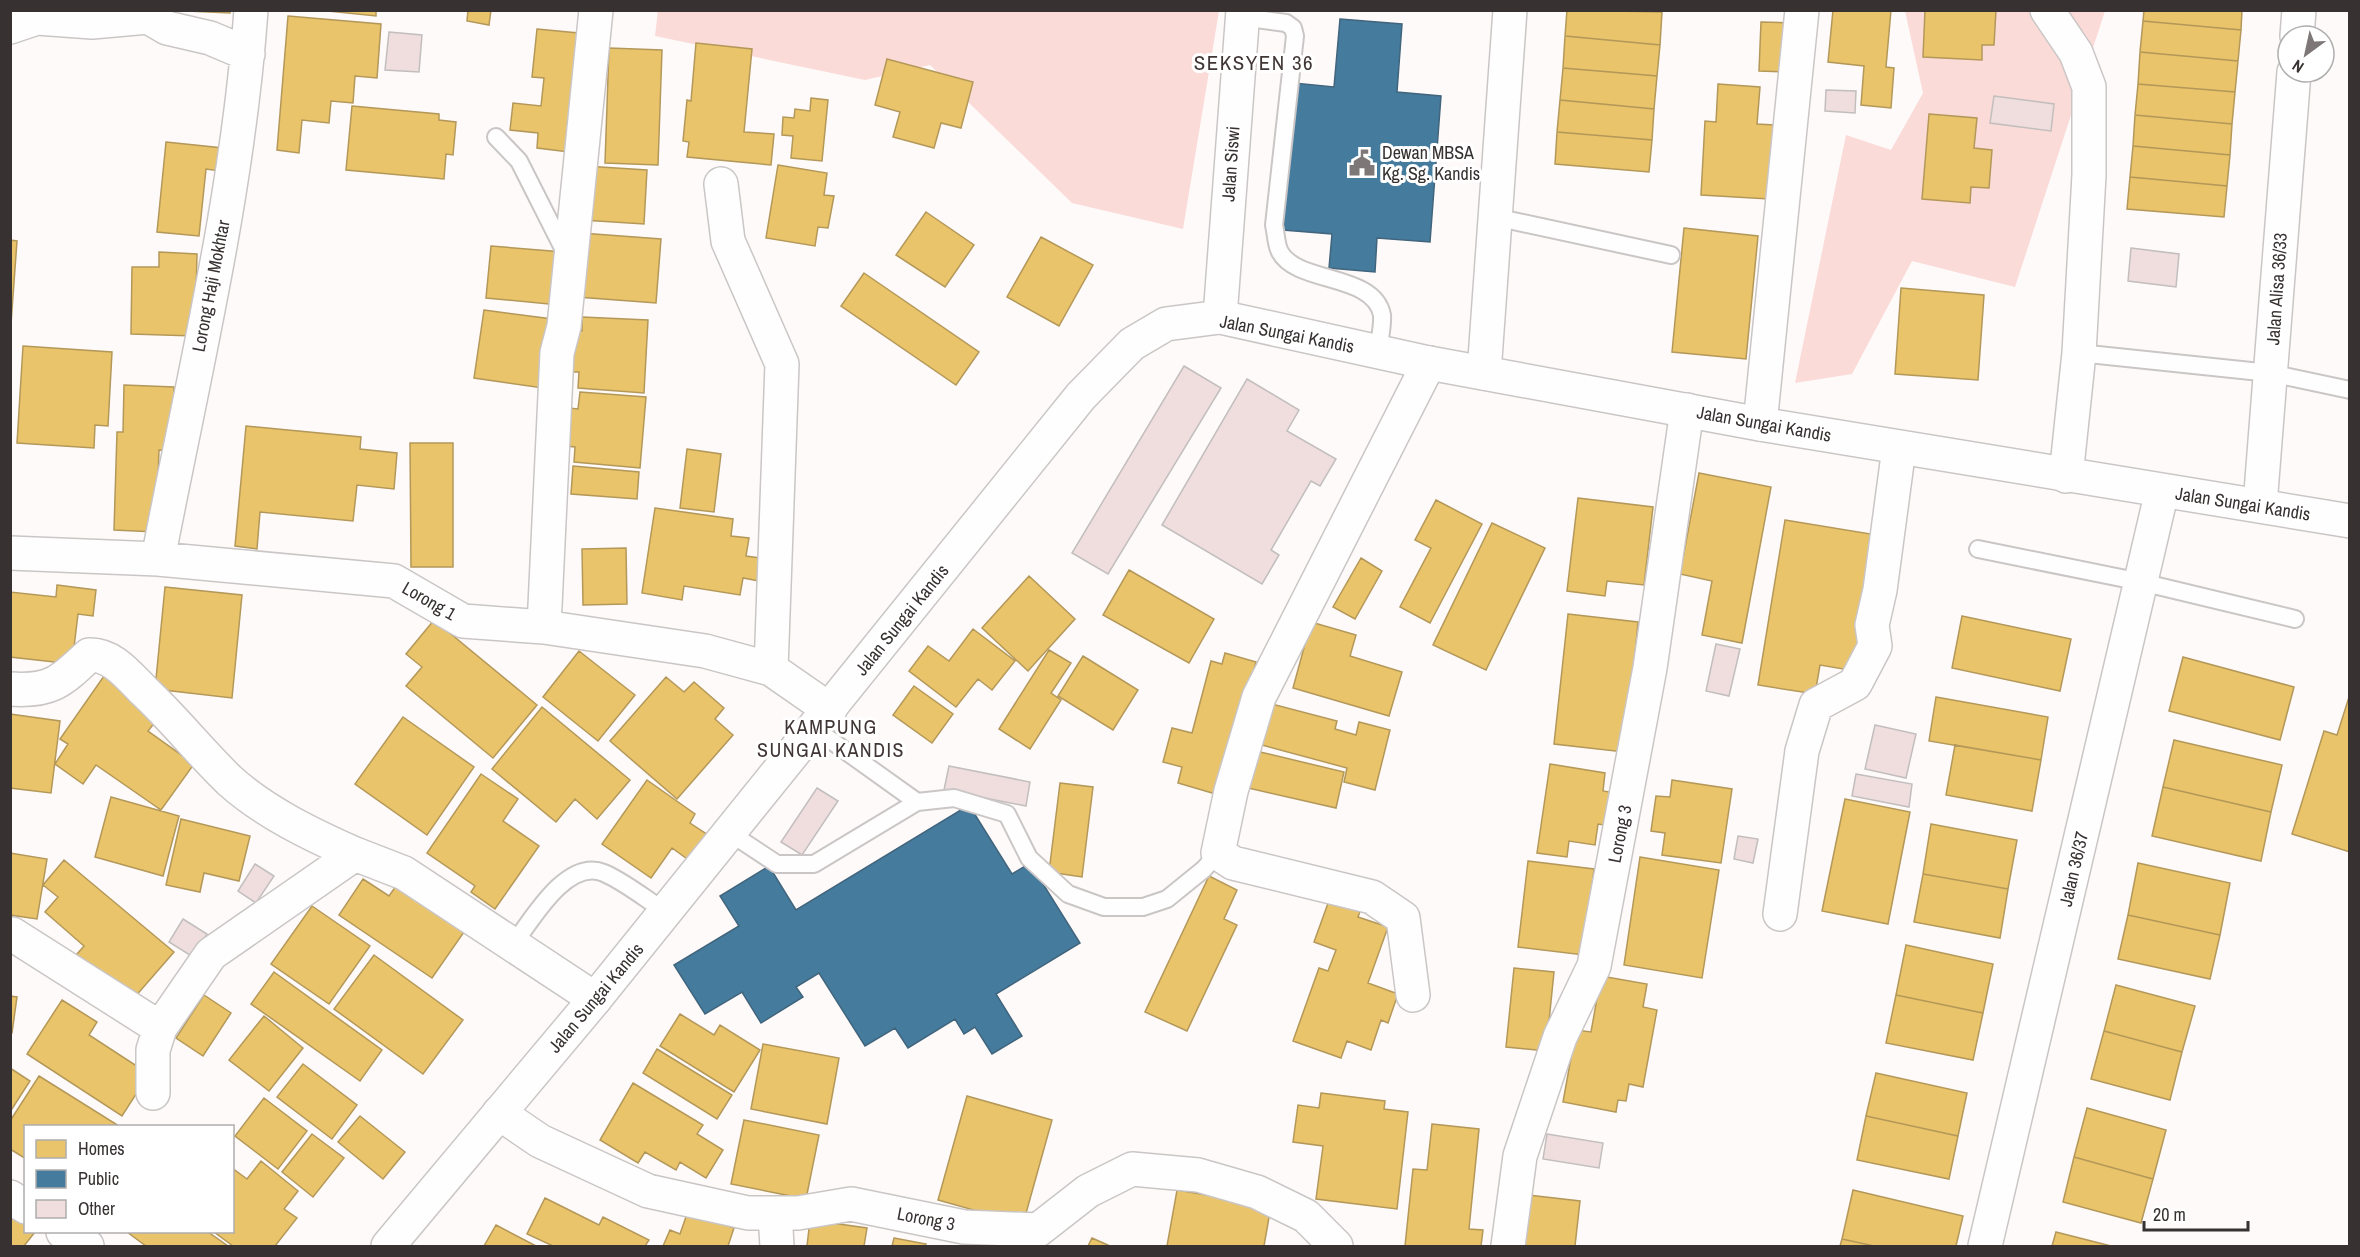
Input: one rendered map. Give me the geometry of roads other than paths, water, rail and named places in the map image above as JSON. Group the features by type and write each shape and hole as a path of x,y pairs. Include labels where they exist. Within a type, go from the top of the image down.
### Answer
{"street":[{"name":"Lorong Haji Mokhtar","path":"158,558 230,191 248,54 251,10"},
{"path":"544,627 557,353 564,326 596,10"},
{"path":"1484,373 1510,10"},
{"path":"1760,424 1802,10"},
{"path":"2047,10 2076,52 2089,87 2089,175 2079,353 2066,476"},
{"path":"10,27 37,18 92,22 148,14 167,28 210,38 248,54"},
{"name":"Jalan Siswi","path":"1220,317 1242,14"},
{"name":"Jalan Alisa 36/33","path":"2260,505 2293,84"},
{"path":"721,184 728,241 782,364 771,669"},
{"name":"Jalan Sungai Kandis","path":"388,1246 666,912 1081,396 1132,344 1166,324 1220,317 1429,363 1760,424 2349,521"},
{"path":"1413,995 1403,918 1372,897 1233,863 1218,853 1231,791 1259,697 1429,363"},
{"name":"Lorong 3","path":"1508,1246 1520,1156 1560,1036 1594,966 1650,668 1687,410"},
{"path":"1779,914 1802,751 1816,705 1855,684 1875,646 1872,625 1880,590 1899,448"},
{"name":"Jalan 36/37","path":"1985,1246 2162,491"},
{"name":"Lorong 1","path":"10,553 158,558 394,581 463,621 544,627 705,651 771,669 823,719"},
{"path":"10,689 37,691 62,681 89,655 100,655 116,664 169,715 230,781 276,813 326,842 404,873 595,999"},
{"path":"153,1093 153,1050 160,1028 211,954 355,854"},
{"path":"12,934 160,1028"},
{"name":"Lorong 3","path":"499,1113 540,1141 648,1191 748,1213 798,1213 851,1204 964,1227 1037,1238 1088,1191 1132,1169 1198,1175 1257,1192 1306,1216 1336,1246"},
{"path":"10,1197 24,1206"},
{"path":"775,1212 777,1246"},
{"path":"65,1233 87,1246"}],"lane":[{"path":"1242,14 1286,23 1293,28 1295,36 1274,225 1280,252 1293,266 1356,286 1370,297 1382,315 1378,352"},
{"path":"496,137 519,161 570,262"},
{"path":"1495,217 1671,255"},
{"path":"2079,353 2270,373 2349,390"},
{"path":"1978,549 2141,582 2295,619"},
{"path":"823,719 916,802"},
{"path":"730,833 777,864 814,864 916,802 954,798 1007,814 1029,858 1068,894 1104,907 1143,907 1167,899 1204,869 1218,853"},
{"path":"513,945 550,895 567,878 582,873 602,872 666,912"}],"place":[{"name":"Dewan MBSA Kg. Sg. Kandis","path":"1362,163"}],"district":[{"name":"SEKSYEN 36","path":"1254,63"},
{"name":"KAMPUNG SUNGAI KANDIS","path":"831,738"}]}
